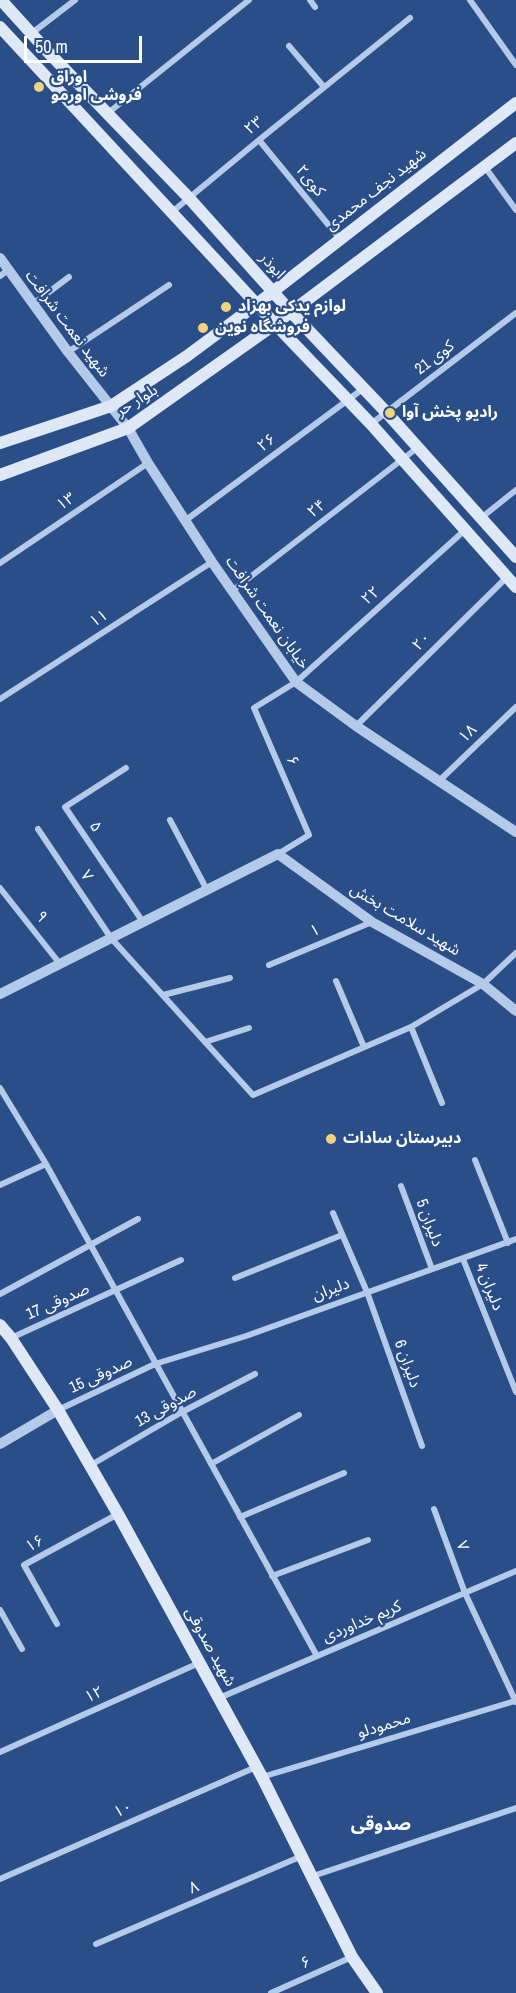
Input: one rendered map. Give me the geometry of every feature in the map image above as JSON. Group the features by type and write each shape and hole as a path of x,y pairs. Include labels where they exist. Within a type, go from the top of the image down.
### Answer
{"main road":[{"name":"ابوذر","path":"1,0 189,198 516,557"},
{"path":"0,27 275,324 348,399 516,587"},
{"path":"34,65 49,53"},
{"name":"شهید نجف محمدی","path":"257,304 516,103"},
{"path":"275,324 516,143"},
{"name":"بلوار حر","path":"0,443 111,406 187,356 257,304"},
{"name":"بلوار حر","path":"0,475 128,428 275,324"},
{"name":"شهید صدوقی","path":"0,1325 58,1410 91,1465 259,1772 352,1957 377,1993"}],"street":[{"path":"31,34 75,0"},
{"path":"108,113 249,0"},
{"path":"310,0 315,7"},
{"path":"470,0 516,65"},
{"name":"۲۳","path":"172,212 410,18"},
{"path":"289,46 324,87"},
{"name":"کوی۲","path":"259,140 340,239"},
{"path":"485,166 516,210"},
{"name":"شهید نعمت شرافت","path":"0,258 4,273 33,304 128,428"},
{"path":"33,304 69,277"},
{"path":"68,352 169,285"},
{"name":"کوی 21","path":"371,424 516,313"},
{"name":"۲۶","path":"186,520 364,388"},
{"name":"خیابان نعمت شرافت","path":"128,428 212,562 296,682 356,726 516,832"},
{"name":"۲۴","path":"232,591 417,448"},
{"name":"۱۳","path":"0,563 148,463"},
{"path":"481,518 516,490"},
{"name":"۲۲","path":"296,682 465,530"},
{"name":"۱۱","path":"0,699 212,562"},
{"name":"۲۰","path":"356,726 507,578"},
{"name":"۶","path":"278,854 309,835 254,708 296,682"},
{"name":"۱۸","path":"439,781 516,707"},
{"name":"۵","path":"126,768 65,807 143,922"},
{"path":"170,820 207,890"},
{"name":"۷","path":"38,829 111,938 253,1095 364,1047"},
{"path":"0,994 278,854"},
{"name":"شهید سلامت بخش","path":"278,854 372,922 483,984 516,1011"},
{"name":"۹","path":"0,888 60,964"},
{"name":"۱","path":"268,965 372,922"},
{"path":"336,981 364,1047 411,1027 483,984 516,953"},
{"path":"163,995 230,978"},
{"path":"411,1027 442,1103"},
{"path":"205,1042 249,1028"},
{"path":"0,1088 46,1164 317,1656"},
{"path":"475,1160 508,1243"},
{"path":"0,1185 46,1164"},
{"name":"دلیران 5","path":"400,1186 432,1269"},
{"name":"دلیران 6","path":"333,1213 367,1292 422,1446"},
{"path":"0,1294 138,1219"},
{"path":"236,1278 342,1235"},
{"name":"دلیران","path":"155,1364 246,1336 516,1239"},
{"name":"دلیران 4","path":"463,1259 516,1392"},
{"name":"صدوقی 17","path":"11,1338 181,1260"},
{"name":"صدوقی 15","path":"58,1410 155,1364"},
{"name":"صدوقی 13","path":"91,1465 182,1412 255,1374"},
{"path":"0,1444 58,1410"},
{"path":"211,1464 300,1415"},
{"path":"240,1517 344,1473"},
{"name":"۷","path":"434,1509 465,1593 515,1702"},
{"name":"۱۶","path":"57,1624 24,1565 118,1514"},
{"path":"272,1576 368,1540"},
{"name":"کریم خداوردی","path":"219,1698 516,1571"},
{"path":"0,1610 22,1649"},
{"name":"۱۲","path":"0,1752 199,1663"},
{"name":"محمودلو","path":"259,1772 515,1702"},
{"name":"۱۰","path":"0,1878 259,1772"},
{"path":"313,1876 516,1808"},
{"name":"۸","path":"96,1944 303,1856"},
{"name":"۶","path":"272,1993 352,1957"}],"place":[{"name":"اوراق فروشی اورمو","path":"39,87"},
{"name":"لوازم یدکی بهزاد","path":"226,307"},
{"name":"فروشگاه نوین","path":"203,328"},
{"name":"رادیو پخش آوا","path":"390,413"},
{"name":"دبیرستان سادات","path":"331,1139"}],"district":[{"name":"صدوقی","path":"381,1825"}]}
